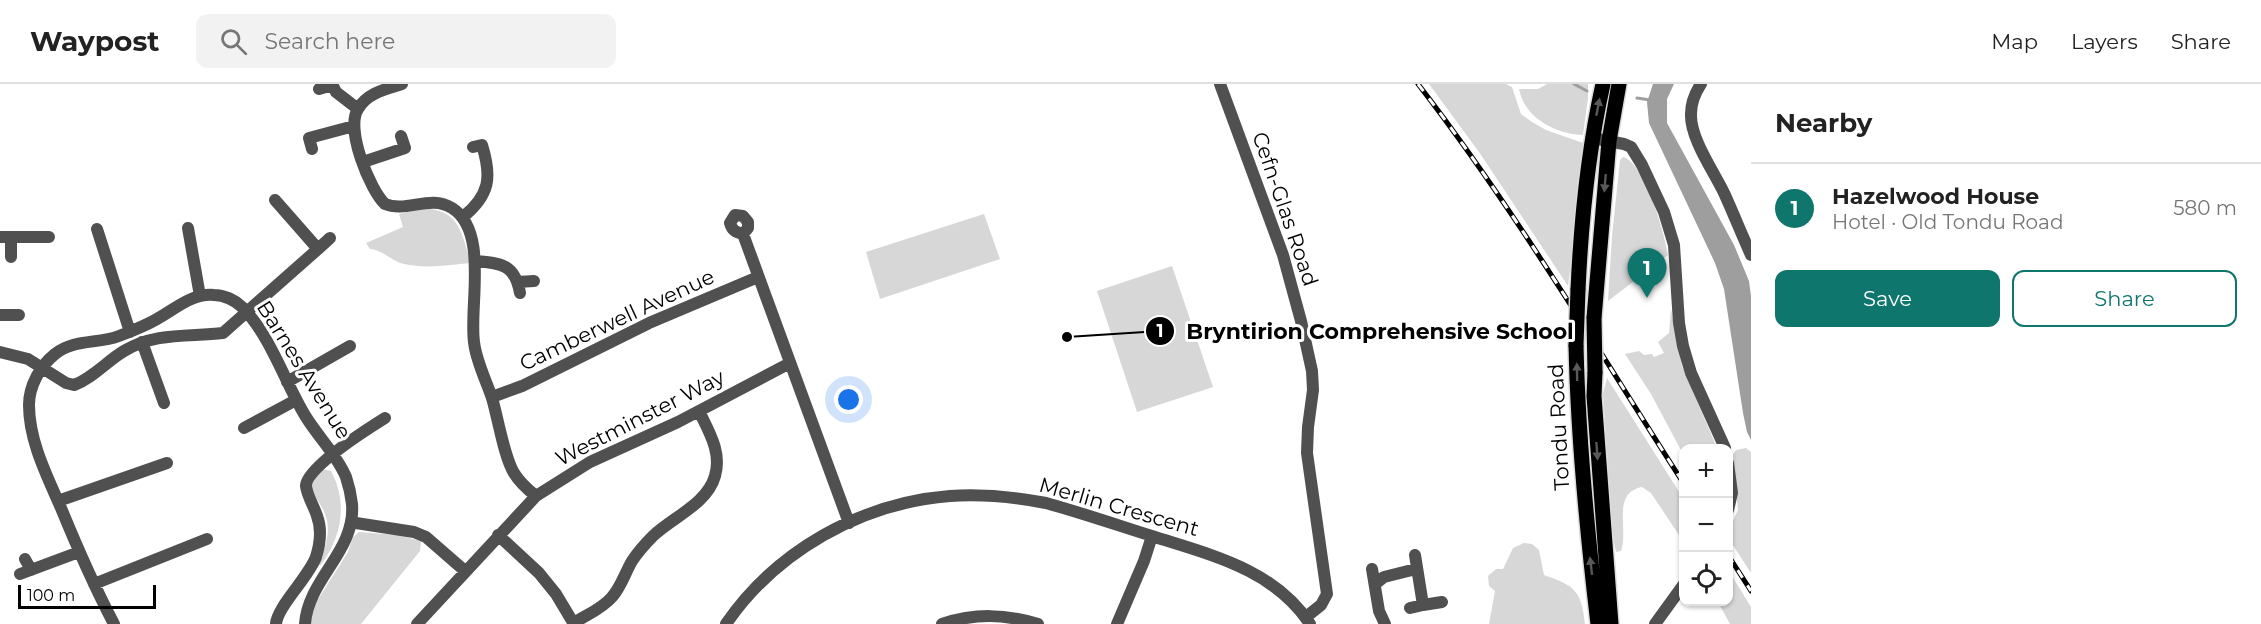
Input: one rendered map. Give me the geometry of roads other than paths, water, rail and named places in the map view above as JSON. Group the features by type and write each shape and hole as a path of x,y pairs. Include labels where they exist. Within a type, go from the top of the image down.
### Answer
{"main road":[{"name":"Tondu Road","path":"1598,624 1588,544 1579,434 1576,345 1580,257 1592,138 1603,84"},
{"name":"Tondu Road","path":"1611,624 1606,585 1594,408 1594,318 1609,141 1618,84"}],"street":[{"path":"319,89 332,84 336,92 357,109"},
{"path":"402,84 370,96 357,109 354,126 363,162 373,189 385,204 400,207 427,202 442,203 452,207 463,217 476,261 474,345 492,397 512,471 536,496"},
{"name":"Cefn-Glas Road","path":"1220,84 1283,255 1312,371 1312,403 1307,453 1328,594 1308,621"},
{"path":"1701,84 1693,98 1692,124 1751,255"},
{"path":"309,138 354,126"},
{"path":"363,162 405,148 402,136"},
{"path":"1592,138 1626,145 1634,152 1669,224 1674,245 1679,323 1683,346 1690,373 1723,444"},
{"path":"463,217 487,185 488,164 482,145"},
{"path":"274,200 318,249"},
{"path":"110,623 38,450 28,407 31,389 42,368 54,354 69,346 109,339 130,332 200,296 188,228"},
{"path":"97,229 130,332"},
{"path":"742,234 849,523"},
{"path":"11,257 5,237 50,237"},
{"path":"0,352 17,355 66,383 74,385 124,351 142,342 179,334 223,333 330,238"},
{"path":"476,261 494,262 507,267 518,278 519,288 534,281"},
{"name":"Camberwell Avenue","path":"492,397 522,386 649,323 758,277"},
{"name":"Barnes Avenue","path":"200,296 226,297 246,312 261,332 296,400 333,454 348,484 352,521 344,546 312,595 305,624"},
{"path":"0,315 19,315"},
{"path":"142,342 165,395"},
{"path":"287,382 350,346"},
{"name":"Westminster Way","path":"417,624 536,496 590,462 699,411 790,363"},
{"path":"250,428 296,400"},
{"path":"498,535 539,573 556,594 574,624 614,595 645,544 699,500 710,488 717,469 715,444 699,411"},
{"path":"276,624 278,614 310,572 319,545 321,532 308,492 307,478 336,450 382,424"},
{"path":"58,501 167,463"},
{"name":"Merlin Crescent","path":"726,624 760,581 813,541 849,523 885,509 929,499 967,495 1046,503 1231,561 1251,570 1282,593 1308,621"},
{"path":"352,521 414,532 426,537 465,571"},
{"path":"1120,623 1152,536"},
{"path":"94,584 207,539"},
{"path":"25,568 80,552"},
{"path":"1415,555 1423,605"},
{"path":"1372,569 1379,611 1385,624"},
{"path":"1374,584 1384,577 1416,569"},
{"path":"1655,624 1679,590"},
{"path":"1410,608 1442,602"},
{"path":"942,624 967,617 993,615 1014,617 1038,624"}],"waterway":[{"path":"1574,84 1587,91"},
{"path":"1637,98 1650,100"}],"railway":[{"path":"1418,84 1523,231 1679,476"},
{"path":"1733,563 1751,591"}],"place":[{"name":"Hazelwood House","path":"1647,298"},
{"name":"Bryntirion Comprehensive School","path":"1067,337"}]}
